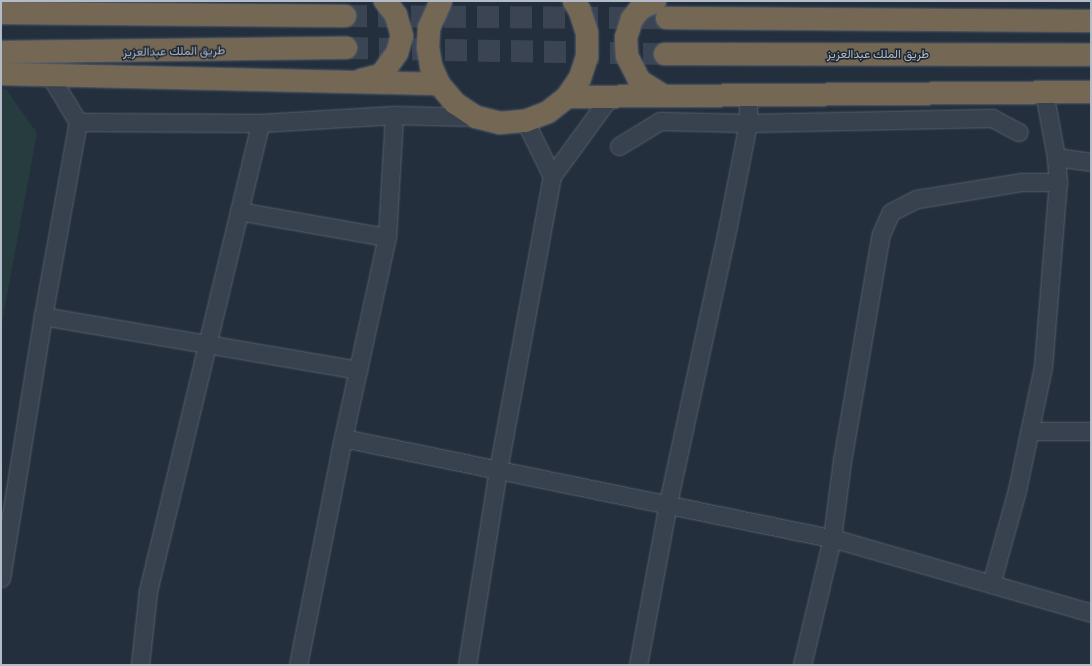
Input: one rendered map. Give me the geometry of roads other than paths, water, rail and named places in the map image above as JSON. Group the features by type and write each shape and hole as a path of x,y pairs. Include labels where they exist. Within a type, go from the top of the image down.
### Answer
{"highway":[{"path":"354,82 381,75 397,53 402,36 396,15 385,1"},
{"path":"441,1 429,28 428,47 431,66 439,84 455,103 476,116 500,123 525,121 548,112 567,97 580,78 587,56 587,33 580,11 574,1"},
{"path":"661,94 640,81 627,56 626,37 632,19 640,9 1091,21"},
{"path":"1,13 345,16"},
{"name":"طريق الملك عبدالعزيز","path":"1,52 346,48"},
{"name":"طريق الملك عبدالعزيز","path":"666,54 1091,55"},
{"path":"1,74 439,84"},
{"path":"567,97 661,94 1091,92"}],"street":[{"path":"1,578 43,316 78,122 49,74"},
{"path":"991,584 1017,490 1043,366 1058,182 1056,157 1044,92"},
{"path":"638,665 668,503 748,123 748,94"},
{"path":"468,665 498,470 552,176 611,96"},
{"path":"78,122 260,122 394,115 476,116"},
{"path":"298,665 343,438 387,237 394,115"},
{"path":"620,146 660,121 748,123 992,118 1018,132"},
{"path":"525,121 552,176"},
{"path":"142,665 148,591 260,122"},
{"path":"1056,157 1091,162"},
{"path":"802,665 832,538 842,461 881,234 891,212 917,199 1021,182 1058,182"},
{"path":"239,210 387,237"},
{"path":"43,316 358,370"},
{"path":"1030,431 1091,432"},
{"path":"343,438 668,503 832,538 1091,613"}],"tunnel":[{"path":"345,16 667,18"},
{"path":"346,48 665,54"}]}
